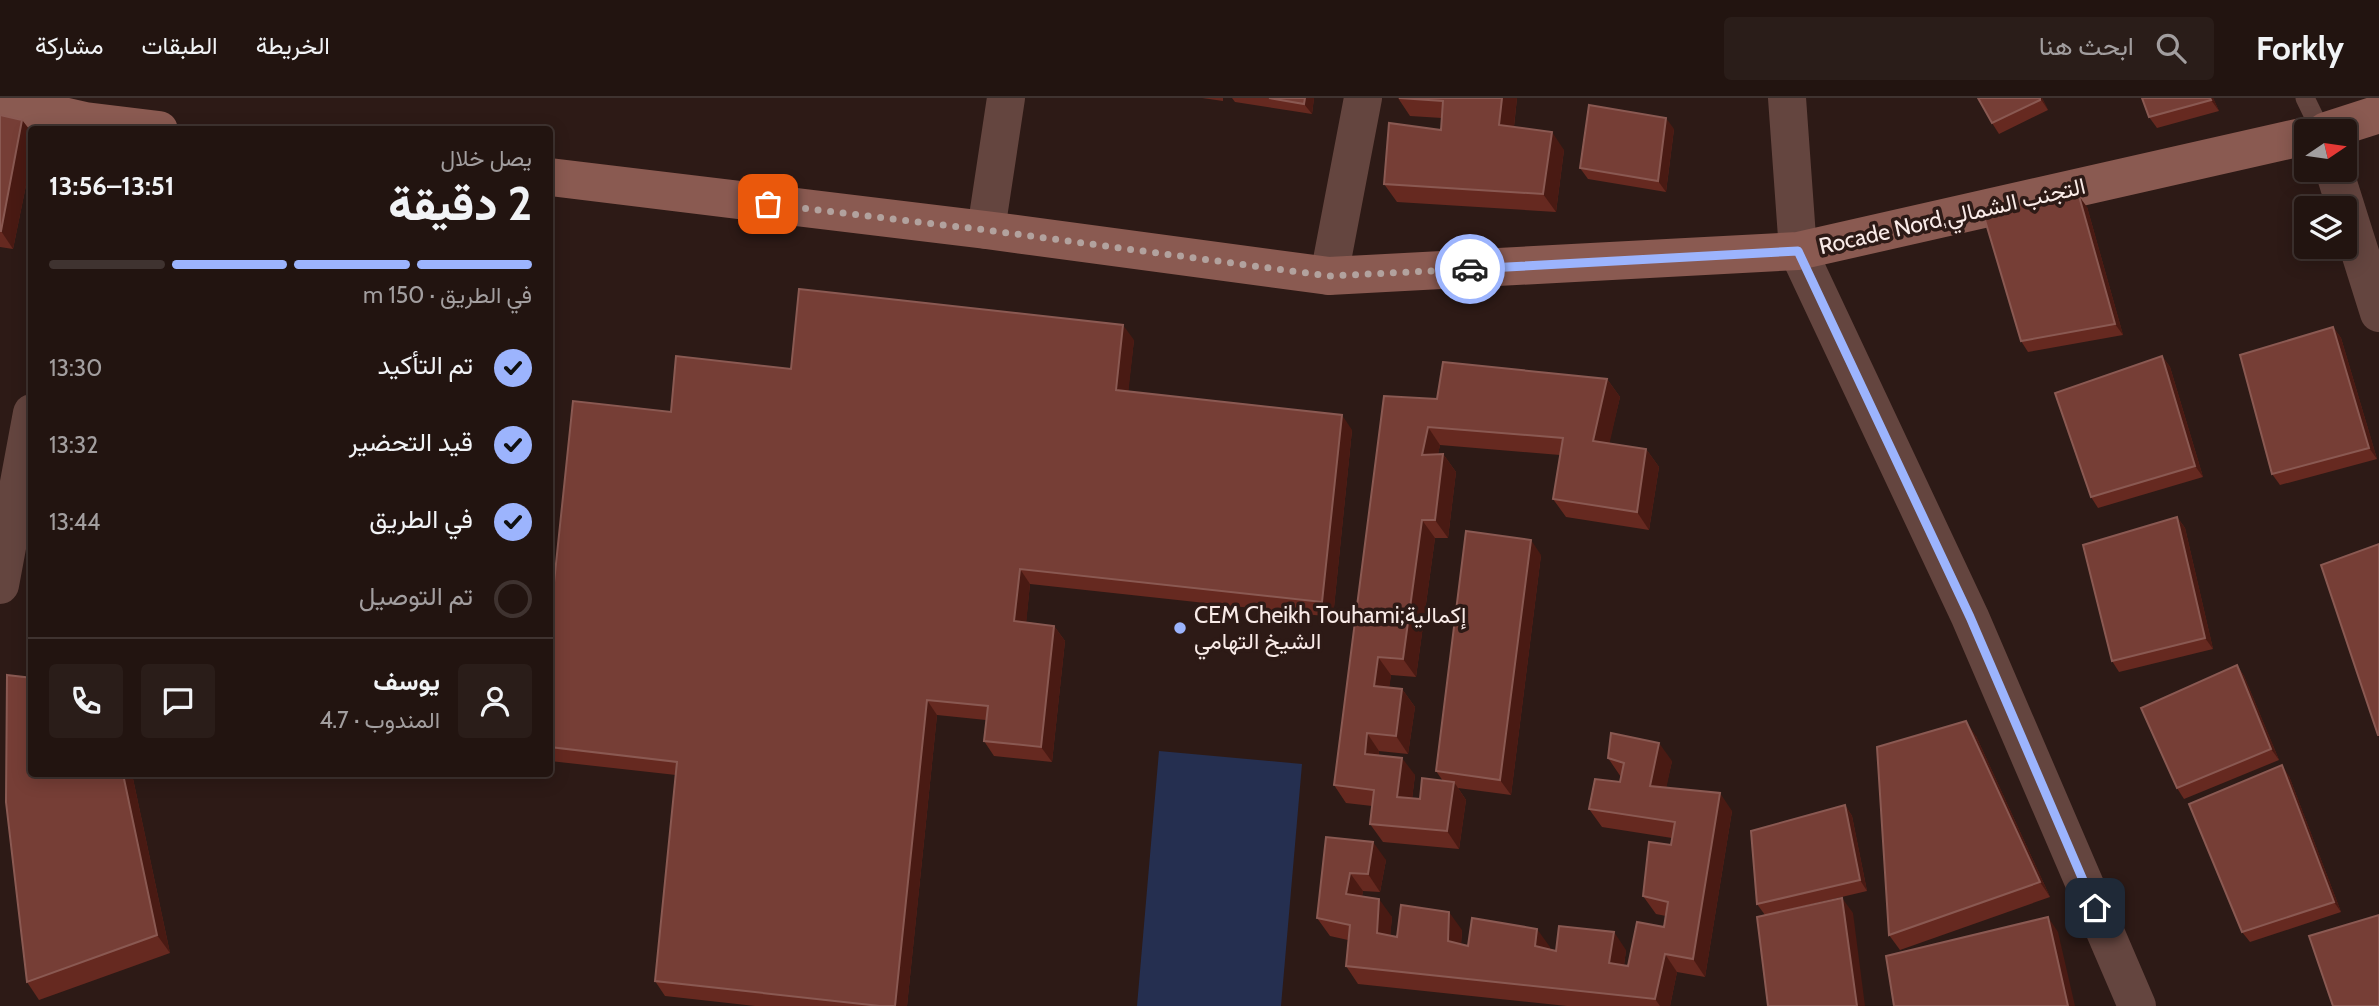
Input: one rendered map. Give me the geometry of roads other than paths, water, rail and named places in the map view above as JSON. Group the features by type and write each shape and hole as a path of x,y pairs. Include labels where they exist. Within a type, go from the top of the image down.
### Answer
{"main road":[{"path":"0,102 138,126"},
{"path":"2357,121 2379,114"},
{"name":"Rocade Nord,التجنب الشمالي","path":"553,177 986,230 1329,276 1798,251 2294,139"}],"street":[{"path":"986,230 1006,98"},
{"path":"1329,276 1363,98"},
{"path":"1787,98 1798,251 1970,617 2137,1006"},
{"path":"2338,182 2379,313"},
{"path":"0,585 28,434"}],"lane":[{"path":"2305,98 2317,119"}],"place":[{"name":"CEM Cheikh Touhami;إكمالية الشيخ التهامي","path":"1180,628"}]}
